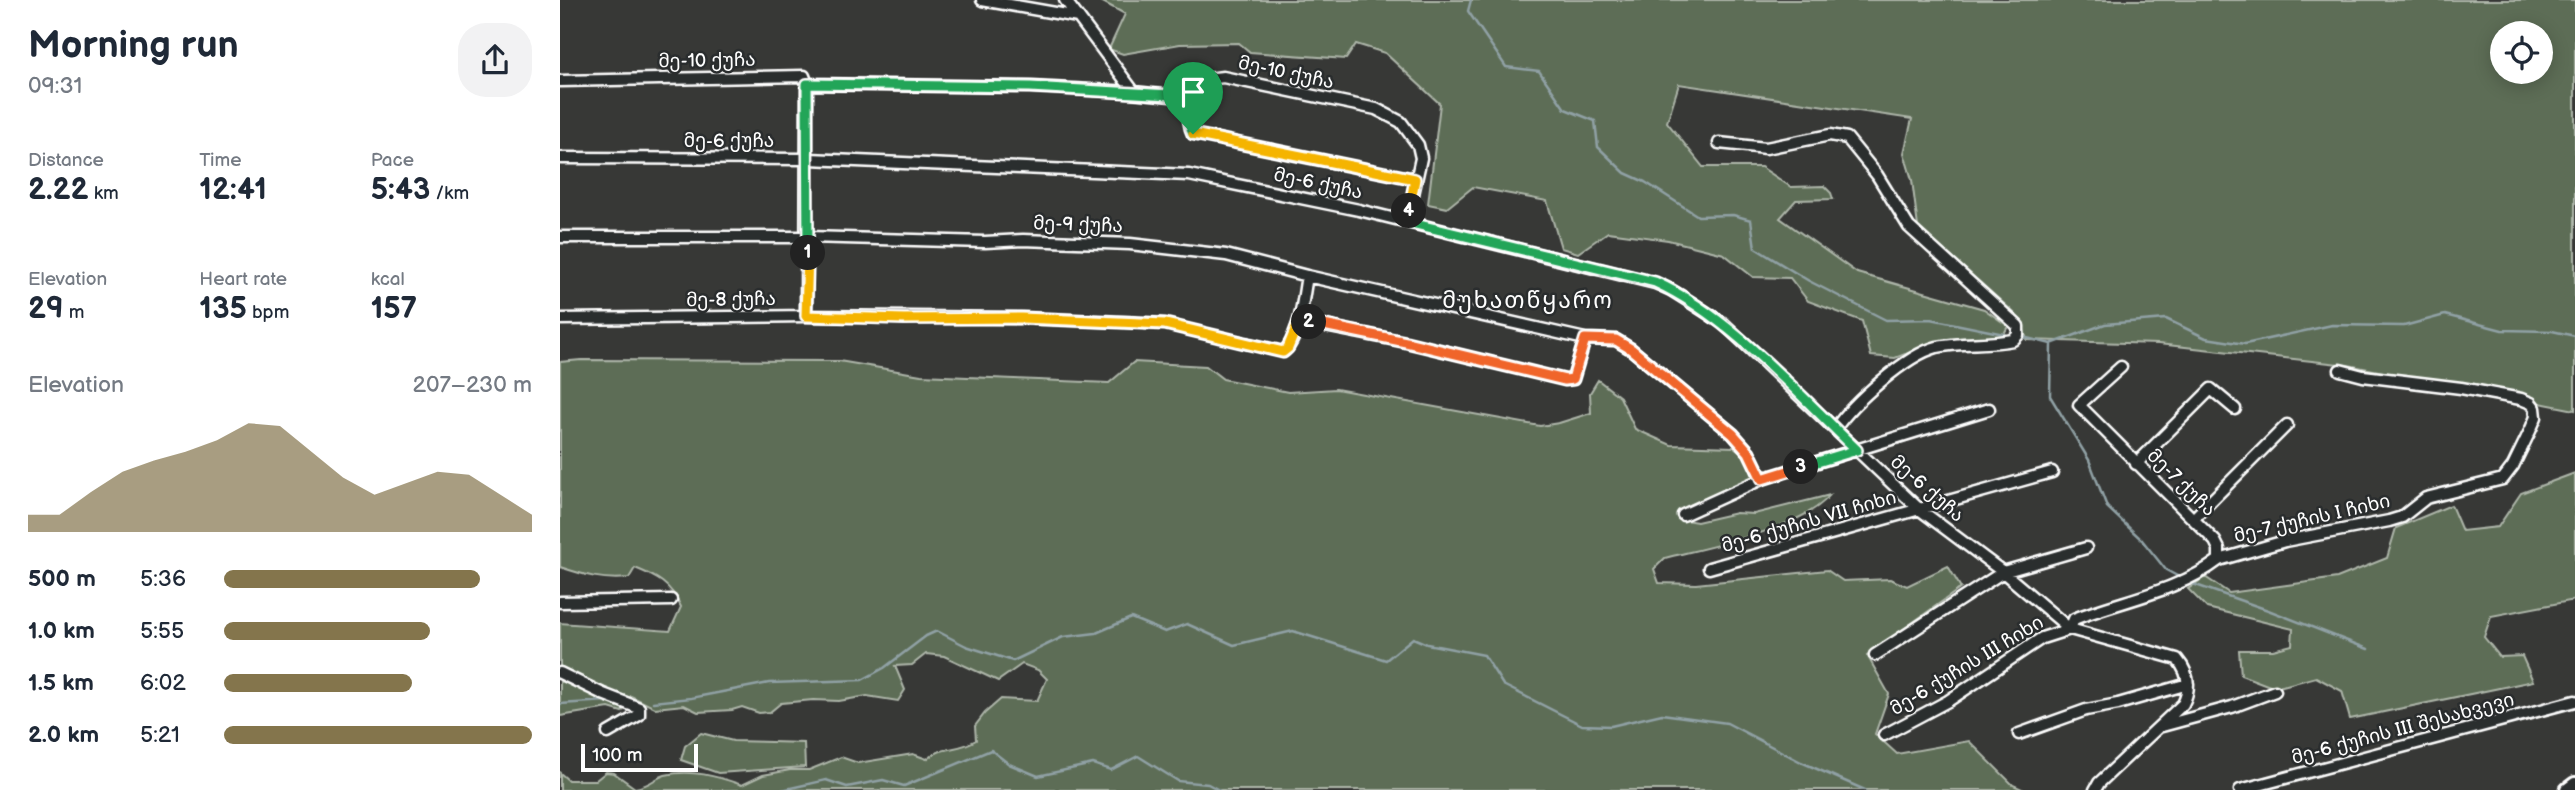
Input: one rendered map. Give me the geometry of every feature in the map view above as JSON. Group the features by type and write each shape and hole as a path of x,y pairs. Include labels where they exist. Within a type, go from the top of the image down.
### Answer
{"street":[{"path":"982,0 1078,17"},
{"path":"1065,0 1134,92"},
{"name":"მე-10 ქუჩა","path":"560,81 804,76 807,84 1030,87 1188,96 1208,79 1223,77 1376,109 1401,122 1418,145 1421,158 1407,222"},
{"path":"806,316 809,159 807,84"},
{"path":"1188,96 1189,125 1193,134 1415,179"},
{"path":"1720,143 1766,148 1830,135 1847,138 1877,175 1909,228 2018,326 2018,335 2013,340 1937,348 1917,356 1879,384 1845,415 1835,429"},
{"name":"მე-6 ქუჩა","path":"560,158 809,159 1188,175 1323,202 1620,273 1671,290 1723,323 1919,509 2003,572 2070,629 2177,659 2186,671 2188,684"},
{"name":"მე-9 ქუჩა","path":"560,237 808,237 1130,244 1226,255 1585,339"},
{"name":"მე-8 ქუჩა","path":"560,318 1021,318 1165,324 1283,352 1288,348 1299,321 1307,276"},
{"path":"1299,321 1406,342 1565,380 1573,379 1576,373 1585,339 1616,340 1631,349 1733,434 1749,452 1762,479"},
{"name":"მე-7 ქუჩა","path":"2121,367 2079,405 2215,541 2219,549 2218,560"},
{"name":"მე-7 ქუჩის I ჩიხი","path":"2218,560 2285,541 2389,521 2402,517 2426,498 2502,479 2513,466 2536,417 2531,403 2521,400 2461,388 2363,376 2340,370"},
{"path":"2136,464 2211,389 2235,410"},
{"path":"1684,515 1762,479 1989,409"},
{"path":"2194,518 2287,425"},
{"name":"მე-6 ქუჩის VII ჩიხი","path":"1709,568 2052,472"},
{"path":"1875,655 2003,572 2086,548"},
{"path":"2070,629 2074,619 2178,584 2204,571 2218,560"},
{"path":"560,602 671,600"},
{"name":"მე-6 ქუჩის III ჩიხი","path":"1884,735 1948,701 2042,638 2070,629"},
{"path":"560,673 639,708 639,715 608,733"},
{"path":"2019,734 2086,710 2119,704 2188,684 2183,705 2099,783 2095,790"},
{"path":"2161,727 2232,707 2275,691"},
{"name":"მე-6 ქუჩის III შესახვევი","path":"2240,790 2575,701"},
{"path":"2567,790 2575,784"}],"green space":[{"path":"1099,0 2575,0 2575,410 2348,365 2158,344 2027,340 2021,320 1918,227 1912,180 1904,153 1912,119 1679,84 1667,122 1703,167 1761,167 1791,187 1824,186 1833,199 1796,200 1780,218 1857,273 1984,309 2008,326 2003,336 1939,341 1895,358 1871,356 1862,321 1808,301 1790,278 1753,277 1724,254 1668,240 1608,232 1578,253 1561,248 1547,201 1473,187 1447,208 1428,204 1440,104 1385,53 1356,44 1346,59 1250,52 1239,43 1180,44 1123,54 1109,49 1125,14"},
{"path":"839,361 921,375 1109,383 1134,362 1206,366 1223,379 1288,392 1336,389 1540,426 1591,413 1590,393 1598,380 1620,397 1635,429 1671,445 1734,447 1747,457 1753,477 1740,486 1686,508 1685,520 1697,522 1736,513 1754,514 1830,495 1799,518 1777,527 1665,558 1654,569 1659,583 1696,584 1827,570 1843,581 1890,579 1907,586 1948,566 1961,588 1867,655 1889,694 1875,734 1897,754 1969,741 2013,785 2024,790 560,790 560,773 568,780 596,780 606,772 614,773 635,788 675,773 714,776 742,785 763,775 809,770 841,757 858,763 913,754 927,759 939,752 976,740 975,726 1001,699 1037,701 1047,679 1038,670 1022,664 998,681 944,656 926,654 912,665 895,666 905,690 898,701 867,696 839,701 781,703 770,712 759,713 742,707 698,712 684,705 655,708 631,696 622,712 609,708 560,716 560,623 670,631 681,607 673,592 662,582 635,568 629,578 611,579 560,567 560,362"},
{"path":"2575,473 2575,600 2491,616 2484,637 2500,657 2522,656 2533,681 2350,719 2342,691 2316,677 2275,688 2241,675 2239,650 2273,650 2292,645 2293,629 2207,608 2188,589 2205,577 2229,593 2337,578 2387,558 2396,528 2451,505 2462,531 2498,527 2521,493"},
{"path":"701,733 733,741 804,743 805,767 718,773 681,760 685,746"}],"waterway":[{"path":"1471,0 1468,11 1506,67 1539,71 1565,109 1595,121 1598,147 1625,173 1645,182 1698,216 1733,215 1751,220 1755,248 1809,281 1886,320 1931,319 2004,334"},
{"path":"2023,337 2051,344 2105,324 2166,319 2206,338 2245,344 2332,325 2404,326 2445,315 2502,330 2552,331 2575,336"},
{"path":"2051,344 2050,396 2089,460 2107,507 2142,540 2166,570 2179,577"},
{"path":"2193,584 2368,649"},
{"path":"653,702 691,698 769,683 862,680 937,631 966,646 1013,661 1063,637 1096,633 1131,618 1165,632 1187,624 1234,645 1293,631 1386,660 1413,638 1427,644 1484,655 1503,685 1582,725 1611,726 1662,714 1727,723 1801,762 1865,790"},
{"path":"560,704 607,701 627,710"},
{"path":"782,790 826,780 847,787 883,780 904,786 991,750 1009,764 1038,776 1093,764 1111,770 1138,756 1178,781 1208,784 1219,790"}],"district":[{"name":"მუხათწყარო","path":"1528,301"}],"route":[{"path":"807,84 1030,87 1188,96 1189,125 1193,134 1415,179 1407,222 1655,282 1723,323 1857,450 1762,479 1749,452 1733,434 1631,349 1616,340 1585,339 1576,373 1573,379 1565,380 1406,342 1299,321 1288,348 1283,352 1165,324 1021,318 806,316 809,159 807,84"}]}
